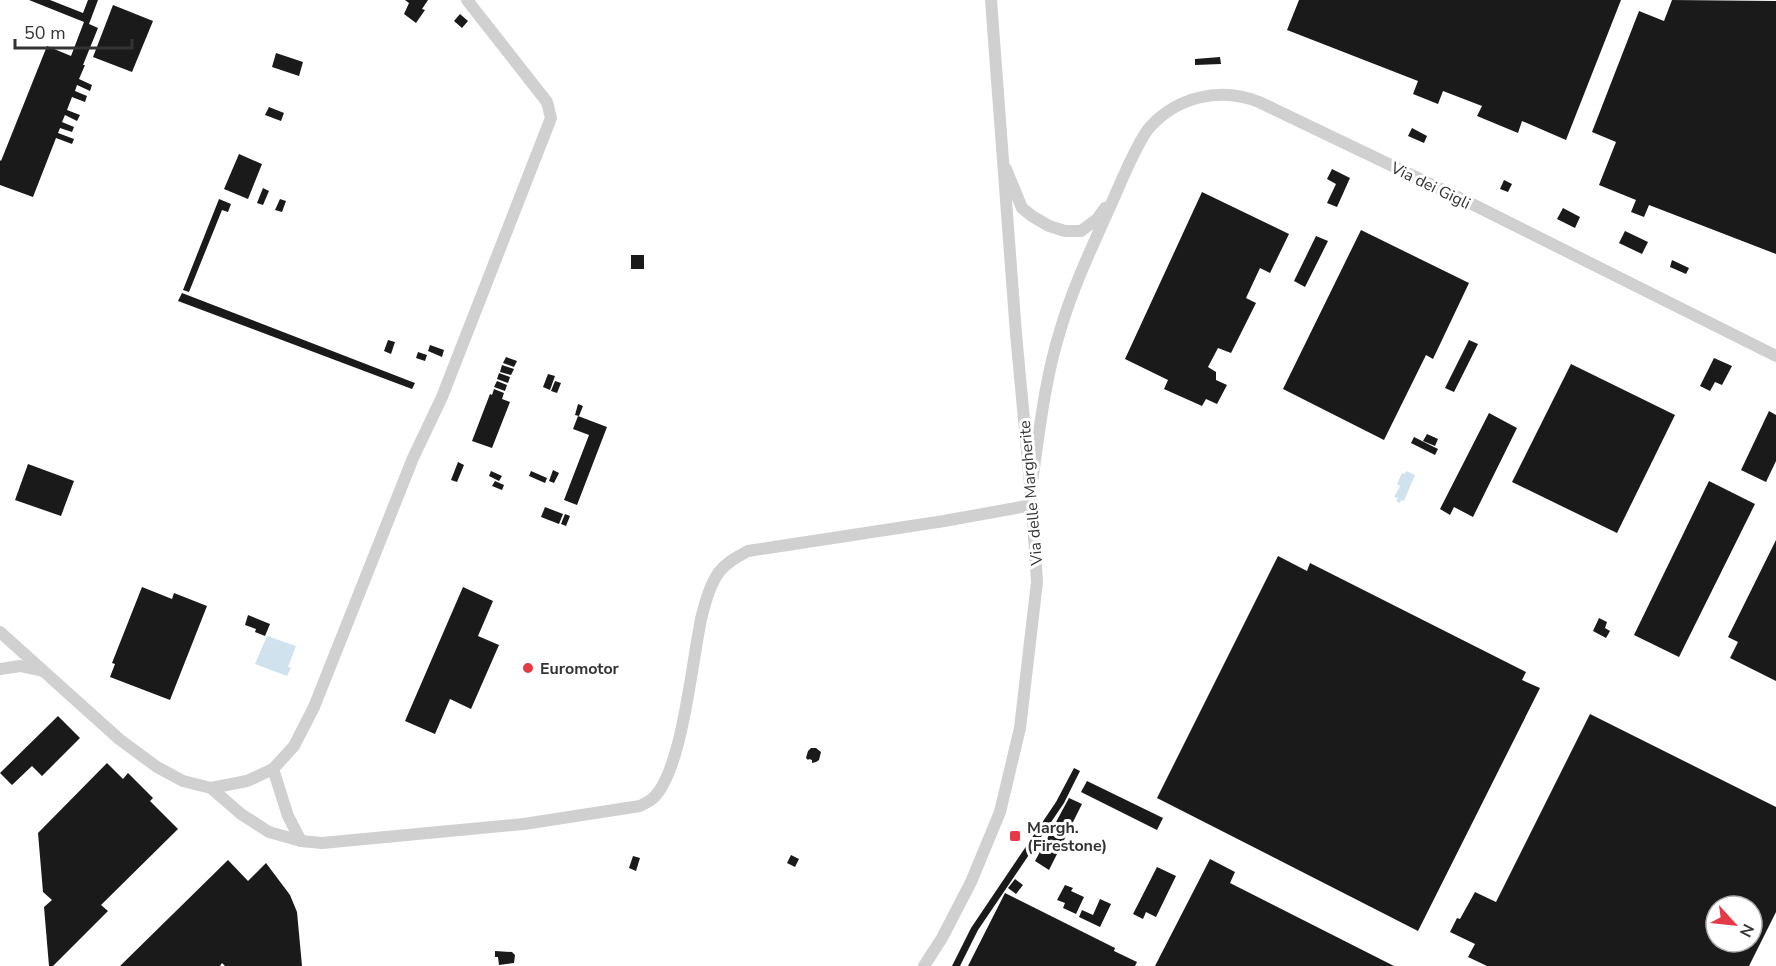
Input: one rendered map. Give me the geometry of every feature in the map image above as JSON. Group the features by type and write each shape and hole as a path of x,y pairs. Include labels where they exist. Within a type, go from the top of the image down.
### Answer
{"street":[{"path":"0,632 119,739 183,781 211,788 247,781 273,769 294,746 314,707 413,458 442,397 551,118 547,102 467,0"},
{"name":"Via delle Margherite","path":"924,966 942,938 966,891 1000,812 1018,739 1037,582 991,0"},
{"name":"Via dei Gigli","path":"1031,488 1049,373 1060,331 1091,250 1149,129 1162,116 1182,103 1202,97 1224,94 1246,97 1472,204 1776,356"},
{"name":"Via dei Gigli","path":"1003,164 1022,208 1049,226 1065,231 1081,231 1097,219 1117,193"},
{"path":"211,788 241,814 269,832 301,841 322,843 524,824 640,806 653,798 671,765 680,735 699,626 708,595 719,573 731,560 748,551 1032,505"},
{"path":"0,669 20,666 44,671"},
{"path":"273,769 288,816 301,841"}],"water":[{"path":"1406,471 1415,475 1404,501 1401,500 1400,503 1396,501 1398,498 1394,497 1400,486 1397,484 1402,473 1405,474"},
{"path":"267,636 296,646 287,676 255,664"}],"building":[{"path":"29,0 50,0 83,13 88,0 98,0 89,24 98,28 79,79 92,85 90,91 77,85 75,91 87,96 85,102 72,97 67,110 80,115 77,121 65,115 62,122 74,127 72,132 60,128 58,133 74,139 72,144 56,138 33,197 0,185 0,160 47,46 71,56 84,22"},
{"path":"405,0 428,0 422,9 425,10 416,23 404,14 409,3"},
{"path":"1299,0 1621,0 1566,140 1522,121 1518,133 1477,116 1482,106 1443,91 1438,104 1413,94 1418,81 1287,30"},
{"path":"1672,0 1776,1 1776,254 1649,205 1644,217 1631,212 1636,200 1599,185 1616,142 1592,132 1639,11 1664,21"},
{"path":"113,5 153,21 132,72 93,57"},
{"path":"460,14 468,21 462,28 454,21"},
{"path":"276,53 303,62 299,76 272,67"},
{"path":"1220,57 1221,64 1195,65 1195,59"},
{"path":"269,107 284,113 281,121 265,115"},
{"path":"1412,128 1427,136 1424,143 1408,136"},
{"path":"239,154 262,164 248,199 224,189"},
{"path":"1332,169 1350,178 1337,207 1327,203 1336,184 1327,179"},
{"path":"1504,180 1512,184 1508,192 1500,189"},
{"path":"263,188 269,191 263,205 257,203"},
{"path":"1202,192 1289,234 1270,273 1260,268 1246,298 1256,303 1231,353 1218,348 1208,367 1216,372 1216,380 1227,385 1217,404 1206,399 1202,406 1164,389 1168,380 1125,359"},
{"path":"219,199 231,204 228,212 222,210 189,292 183,290"},
{"path":"280,199 286,201 282,212 275,210"},
{"path":"1563,208 1580,217 1575,228 1557,219"},
{"path":"1361,230 1469,283 1433,359 1426,355 1384,440 1283,389"},
{"path":"1625,231 1648,242 1642,254 1619,243"},
{"path":"1316,236 1328,241 1305,287 1294,281"},
{"path":"631,255 644,255 644,269 631,269"},
{"path":"1672,260 1689,268 1686,274 1670,267"},
{"path":"182,293 415,383 412,389 178,301"},
{"path":"388,340 395,342 391,354 384,351"},
{"path":"1469,340 1478,344 1454,392 1445,388"},
{"path":"430,345 444,350 442,357 428,351"},
{"path":"418,352 427,355 425,361 416,358"},
{"path":"506,357 517,361 514,367 503,363"},
{"path":"1714,358 1732,366 1722,385 1715,382 1710,391 1700,386"},
{"path":"1571,364 1675,415 1617,533 1512,482"},
{"path":"502,365 514,369 511,375 500,372"},
{"path":"499,373 510,377 508,383 497,379"},
{"path":"548,374 555,376 550,390 543,387"},
{"path":"497,381 507,385 505,391 494,387"},
{"path":"555,381 561,383 557,393 551,391"},
{"path":"494,389 504,393 502,399 510,402 492,448 472,441"},
{"path":"578,404 583,406 579,416 575,415"},
{"path":"1769,411 1776,415 1776,461 1766,482 1741,470"},
{"path":"1489,413 1517,428 1473,517 1454,507 1450,515 1440,509"},
{"path":"578,416 607,427 577,505 564,500 589,435 573,429"},
{"path":"1427,434 1438,439 1435,446 1423,441"},
{"path":"1414,437 1438,449 1435,455 1411,443"},
{"path":"458,462 464,465 457,482 451,480"},
{"path":"28,464 74,481 61,516 15,500"},
{"path":"553,470 559,473 554,483 549,481"},
{"path":"491,471 502,476 499,481 489,476"},
{"path":"531,471 547,478 545,483 529,476"},
{"path":"495,481 504,485 502,490 492,486"},
{"path":"1709,481 1755,504 1679,657 1634,635"},
{"path":"545,507 563,514 559,524 541,517"},
{"path":"565,514 570,516 566,526 561,524"},
{"path":"1776,540 1776,681 1730,658 1738,642 1728,637"},
{"path":"1278,556 1307,571 1310,563 1526,672 1522,680 1540,688 1418,931 1157,798"},
{"path":"142,587 172,599 174,593 207,606 170,700 110,677 115,664 112,663"},
{"path":"463,587 493,601 478,636 499,645 471,709 450,699 435,734 405,721"},
{"path":"248,615 270,624 265,636 245,625"},
{"path":"1599,618 1607,622 1605,628 1610,631 1606,638 1593,631"},
{"path":"1590,714 1776,807 1776,912 1764,936 1764,894 1704,894 1704,954 1755,954 1749,966 1487,966 1468,957 1475,944 1450,932 1475,892 1496,902"},
{"path":"58,716 80,738 42,776 32,766 12,785 0,773"},
{"path":"811,748 816,748 821,752 819,760 812,763 812,760 806,758"},
{"path":"107,763 123,779 128,773 153,798 150,801 178,829 101,905 108,911 53,966 49,966 44,907 52,900 43,892 38,833"},
{"path":"1074,768 1080,771 1064,803 978,930 960,966 952,966 971,928 1056,802"},
{"path":"1087,781 1163,818 1157,830 1081,792"},
{"path":"1069,798 1082,804 1049,870 1035,861"},
{"path":"791,855 799,859 795,867 787,863"},
{"path":"633,856 640,858 636,871 629,868"},
{"path":"1210,859 1235,872 1230,883 1394,966 1155,966"},
{"path":"228,860 248,881 266,863 290,895 297,912 302,966 225,966 222,963 220,966 120,966"},
{"path":"1157,867 1176,876 1156,917 1146,912 1143,919 1133,914"},
{"path":"1015,879 1023,885 1016,894 1008,888"},
{"path":"1065,885 1073,888 1071,891 1084,897 1076,914 1063,908 1065,903 1057,900"},
{"path":"1005,893 1115,948 1114,951 1137,962 1135,966 968,966"},
{"path":"1100,899 1111,904 1100,927 1079,917 1082,910 1093,915"},
{"path":"495,951 512,952 515,955 514,963 499,965"}],"place":[{"name":"Euromotor","path":"528,668"},
{"name":"Margh. (Firestone)","path":"1015,836"}]}
